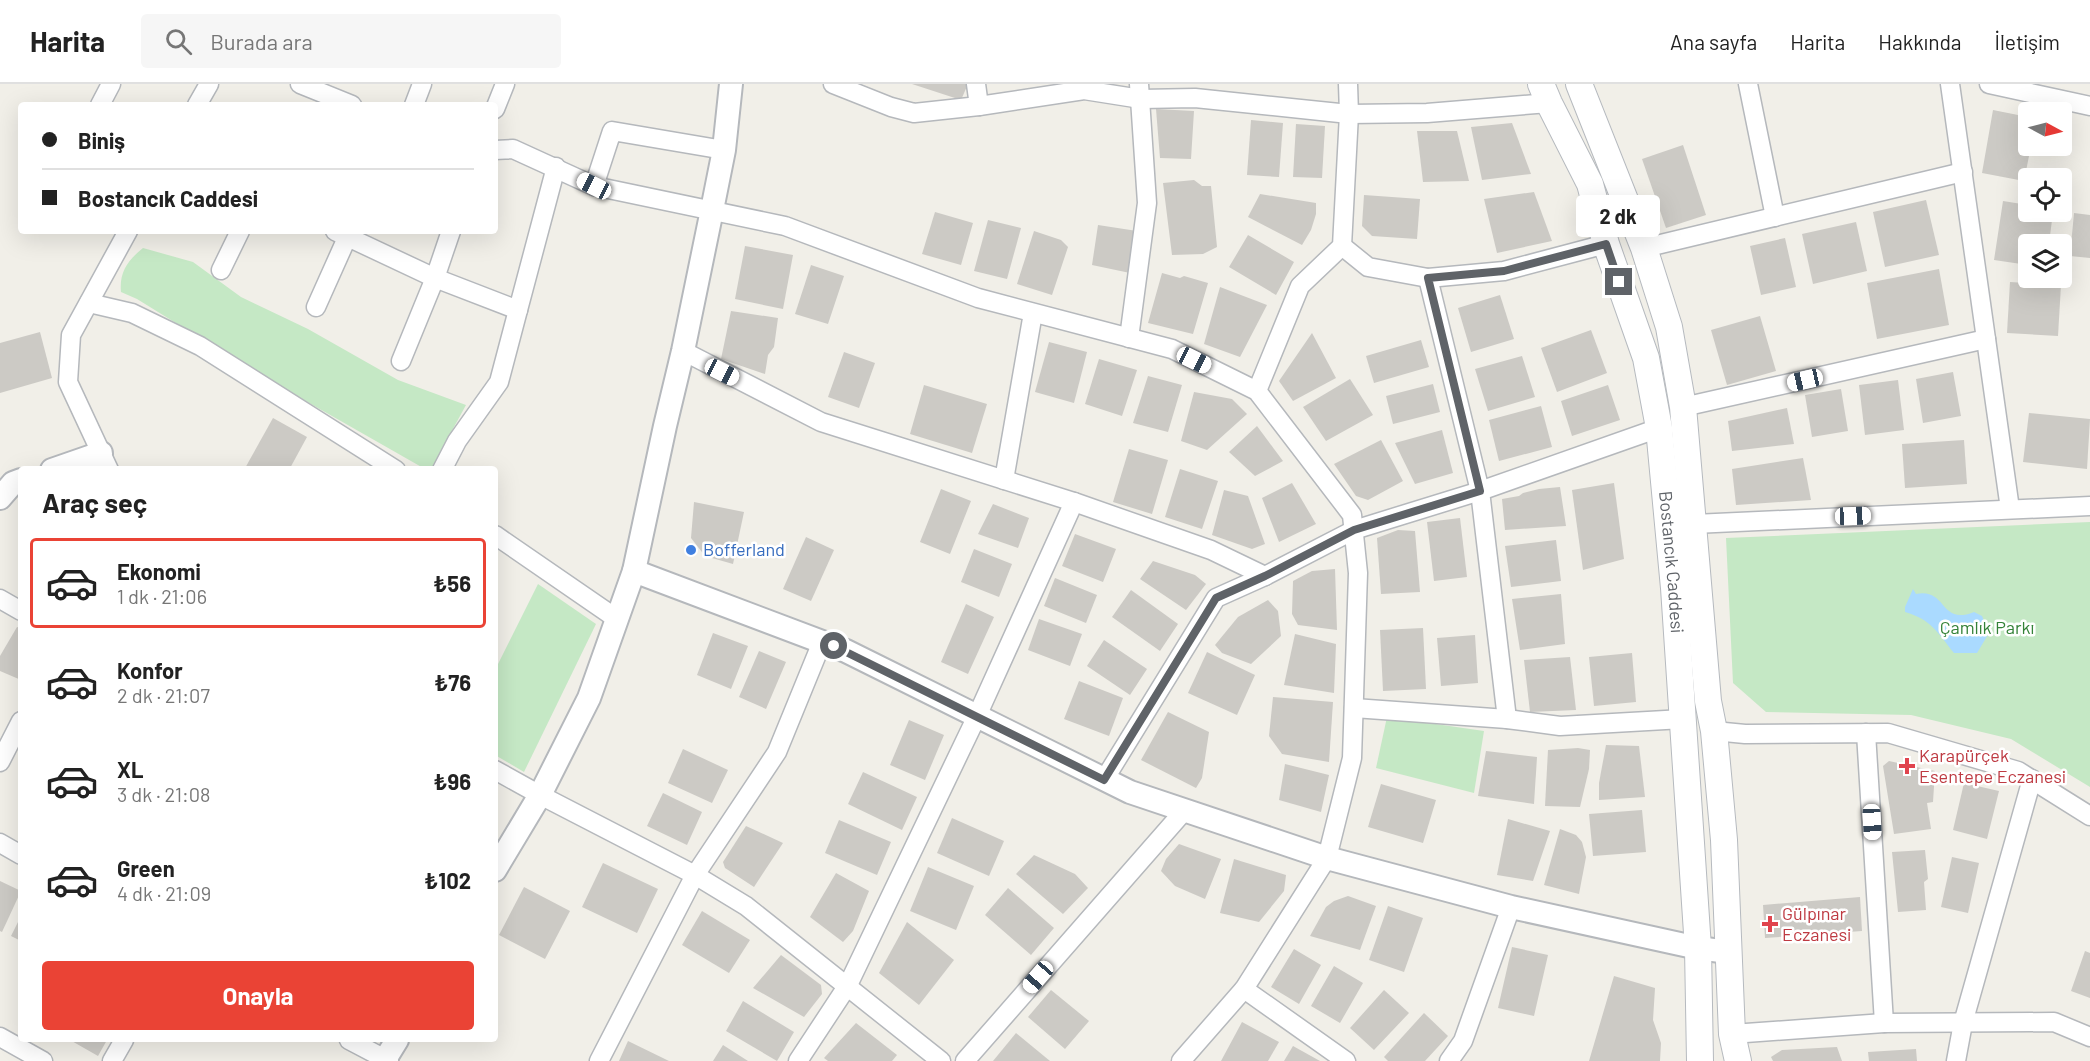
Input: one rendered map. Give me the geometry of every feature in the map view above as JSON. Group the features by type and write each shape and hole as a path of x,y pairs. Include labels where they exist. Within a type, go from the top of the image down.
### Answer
{"main road":[{"name":"Bostancık Caddesi","path":"1579,84 1644,248 1669,327 1683,407 1708,701 1714,731 1724,840 1732,1034 1738,1061"},
{"name":"Bostancık Caddesi","path":"1545,94 1590,184 1606,244 1646,358 1659,428 1674,588 1698,948 1700,1061"}],"street":[{"path":"102,102 111,84"},
{"path":"199,102 209,84"},
{"path":"300,84 319,94 343,102"},
{"path":"415,102 422,84"},
{"path":"498,102 505,84"},
{"path":"498,865 540,795 589,698 634,571 712,210 723,150 731,84"},
{"path":"833,84 891,107 914,113 1084,90 1140,91 1349,114 1427,113 1545,94"},
{"path":"976,84 979,106"},
{"path":"1257,391 1300,286 1342,246 1349,114 1348,84"},
{"path":"1748,84 1775,217"},
{"path":"1950,84 2010,509"},
{"path":"1989,84 2090,106"},
{"path":"1129,338 1147,203 1140,91"},
{"path":"594,186 612,131 723,150"},
{"path":"498,150 513,149 594,186 785,226 978,298 1172,350 1257,391 1353,515 1358,573 1352,758 1327,858 1244,989 1181,1061"},
{"path":"444,466 457,441 499,382 556,167"},
{"path":"1644,248 1963,172"},
{"path":"76,466 105,461 68,382 71,335 126,234"},
{"path":"221,270 239,234"},
{"path":"316,307 344,234"},
{"path":"346,234 435,278 518,310"},
{"path":"401,361 435,278 450,234"},
{"path":"1342,246 1368,267 1428,278 1504,271 1606,244"},
{"path":"1428,278 1480,491 1507,719"},
{"path":"88,303 132,313 200,346 390,466"},
{"path":"1004,480 1033,313"},
{"path":"1683,407 1986,339"},
{"path":"683,351 820,422 1074,502 1211,550 1265,576"},
{"path":"1104,780 1216,598 1265,576 1354,530 1480,491 1659,428"},
{"path":"0,498 13,483 18,481"},
{"path":"798,1061 848,985 977,716 1074,502"},
{"path":"1694,524 2090,506"},
{"path":"498,538 616,619"},
{"path":"634,571 846,651 1104,780 1184,811 1327,858 1511,907 1698,948 1728,951"},
{"path":"0,599 18,608"},
{"path":"599,1061 695,875 777,752 822,642"},
{"path":"1354,708 1507,719 1560,726 1683,719"},
{"path":"0,762 18,729"},
{"path":"1714,731 1745,734 1888,733 2018,771 2090,816"},
{"path":"1866,734 1884,1023"},
{"path":"498,772 695,875 746,906 941,1061"},
{"path":"1956,1061 1964,1023 2032,779"},
{"path":"965,1061 1184,811"},
{"path":"0,843 18,853"},
{"path":"1449,1061 1463,1041 1511,907"},
{"path":"1244,989 1346,1061"},
{"path":"1732,1034 1884,1023 2054,1023 2090,1037"},
{"path":"0,1037 43,1061"},
{"path":"112,1061 123,1042"},
{"path":"353,1042 386,1060 396,1042"}],"green space":[{"path":"143,248 193,262 241,297 308,329 398,380 466,405 433,466 420,466 260,375 137,299 121,292 123,272 133,257"},
{"name":"Çamlık Parkı","path":"2090,522 2090,787 2011,739 1911,715 1766,712 1733,683 1726,538"},
{"path":"538,584 596,624 524,772 498,757 498,664"},
{"path":"1387,717 1484,731 1474,793 1376,768"}],"water":[{"path":"1913,589 1916,594 1934,596 1955,614 1963,615 1974,612 1982,616 1989,633 1977,653 1954,653 1928,623 1905,612"}],"building":[{"path":"912,84 968,84 961,100"},
{"path":"1156,109 1194,111 1191,159 1160,158"},
{"path":"1993,110 2018,115 2018,156 2029,156 2027,168 2018,168 2018,180 1982,173"},
{"path":"1251,120 1283,123 1279,177 1247,175"},
{"path":"1512,123 1531,174 1482,180 1471,127"},
{"path":"1296,124 1325,126 1322,178 1293,177"},
{"path":"1417,131 1457,131 1469,181 1423,182"},
{"path":"1683,145 1706,215 1666,228 1642,159"},
{"path":"1194,180 1202,186 1211,186 1217,247 1203,254 1172,255 1163,183"},
{"path":"1534,192 1552,241 1497,253 1484,199"},
{"path":"1260,194 1316,203 1316,214 1311,230 1302,245 1248,217"},
{"path":"1364,195 1420,199 1417,239 1372,236 1362,226"},
{"path":"1926,200 1939,255 1885,267 1873,212"},
{"path":"2003,201 2018,203 2018,222 2052,222 2050,234 2018,234 2018,264 1994,260"},
{"path":"935,212 973,223 961,265 922,254"},
{"path":"2074,213 2090,215 2090,258 2072,256"},
{"path":"988,220 1021,228 1007,279 974,271"},
{"path":"1856,222 1867,271 1813,284 1802,234"},
{"path":"1098,225 1137,231 1130,273 1092,265"},
{"path":"1034,231 1061,240 1068,247 1052,295 1017,284"},
{"path":"1248,235 1294,262 1276,295 1229,267"},
{"path":"1785,238 1796,287 1761,295 1750,246"},
{"path":"745,246 793,255 783,309 735,299"},
{"path":"811,265 844,276 828,324 795,314"},
{"path":"1939,269 1949,325 1877,339 1867,283"},
{"path":"1162,273 1208,283 1193,334 1148,323"},
{"path":"2010,282 2018,282 2018,288 2061,288 2058,336 2007,333"},
{"path":"1220,287 1267,305 1240,357 1204,344"},
{"path":"1500,295 1514,339 1471,352 1458,308"},
{"path":"731,311 778,318 774,347 768,355 765,374 721,359"},
{"path":"1760,316 1776,371 1727,385 1711,330"},
{"path":"1591,330 1607,373 1557,392 1541,348"},
{"path":"40,332 52,378 0,393 0,343"},
{"path":"1312,333 1336,378 1293,401 1279,381"},
{"path":"1421,340 1429,367 1374,383 1366,356"},
{"path":"1049,342 1087,352 1074,403 1035,392"},
{"path":"844,352 875,363 859,408 828,397"},
{"path":"1522,356 1535,397 1488,411 1475,369"},
{"path":"1099,359 1137,370 1122,416 1085,404"},
{"path":"1953,372 1961,416 1923,423 1916,379"},
{"path":"1148,376 1182,385 1168,432 1133,423"},
{"path":"1350,379 1373,415 1326,441 1303,407"},
{"path":"1898,380 1904,430 1865,435 1859,385"},
{"path":"1433,384 1440,412 1393,424 1386,396"},
{"path":"924,385 987,404 972,453 910,434"},
{"path":"1608,385 1620,420 1572,436 1561,401"},
{"path":"1841,389 1848,431 1812,437 1805,395"},
{"path":"1194,392 1232,399 1247,414 1207,450 1181,441"},
{"path":"1541,406 1552,447 1499,461 1489,420"},
{"path":"1787,408 1794,444 1732,451 1728,421"},
{"path":"2029,413 2090,419 2087,469 2023,462"},
{"path":"273,418 307,437 291,466 246,466"},
{"path":"1257,426 1283,461 1255,476 1229,452"},
{"path":"1442,430 1453,473 1415,484 1395,443"},
{"path":"1381,440 1403,481 1368,500 1356,496 1334,464"},
{"path":"1964,440 1967,484 1905,488 1902,444"},
{"path":"1129,449 1168,460 1152,514 1113,502"},
{"path":"1803,458 1811,500 1736,505 1732,469"},
{"path":"1180,469 1218,481 1202,529 1165,517"},
{"path":"1292,483 1316,524 1279,542 1262,498"},
{"path":"1614,483 1624,559 1583,570 1572,490"},
{"path":"1560,487 1566,526 1505,530 1502,499 1539,489"},
{"path":"941,489 971,501 950,554 920,542"},
{"path":"1224,490 1248,496 1265,544 1252,549 1212,535"},
{"path":"694,502 744,512 733,564 705,556 691,538"},
{"path":"993,504 1029,518 1018,548 978,534"},
{"path":"1460,518 1467,577 1434,581 1427,522"},
{"path":"1398,530 1415,531 1420,592 1381,594 1377,538"},
{"path":"1075,534 1116,549 1103,582 1062,566"},
{"path":"806,537 834,550 811,601 783,589"},
{"path":"1556,540 1561,581 1511,587 1505,546"},
{"path":"974,549 1012,564 999,597 961,582"},
{"path":"1153,561 1195,575 1206,584 1186,610 1140,579"},
{"path":"1335,569 1337,630 1298,625 1292,614 1293,581 1312,571"},
{"path":"1055,578 1097,595 1086,623 1044,606"},
{"path":"1131,590 1178,624 1160,651 1112,617"},
{"path":"1561,594 1565,644 1520,650 1512,599"},
{"path":"1268,600 1278,611 1281,636 1251,664 1222,653 1215,645 1238,617"},
{"path":"966,604 994,617 968,674 941,662"},
{"path":"1039,619 1082,634 1070,666 1028,650"},
{"path":"18,627 18,679 0,671 0,656"},
{"path":"1423,628 1426,689 1383,691 1380,630"},
{"path":"713,633 748,646 731,689 697,675"},
{"path":"1295,634 1336,644 1334,693 1284,685"},
{"path":"1475,635 1478,683 1441,686 1437,638"},
{"path":"1104,640 1147,669 1130,695 1087,666"},
{"path":"759,651 786,662 766,709 739,697"},
{"path":"1207,652 1255,675 1237,715 1188,693"},
{"path":"1632,653 1636,702 1594,706 1589,657"},
{"path":"1570,657 1576,710 1530,712 1524,660"},
{"path":"1079,681 1123,698 1109,736 1064,719"},
{"path":"1273,697 1333,702 1329,762 1282,754 1269,736"},
{"path":"1168,712 1209,732 1202,778 1196,788 1141,760"},
{"path":"909,720 944,735 925,780 890,765"},
{"path":"1606,745 1639,746 1645,797 1599,800 1599,783"},
{"path":"1578,748 1590,750 1589,769 1580,807 1545,806 1548,750"},
{"path":"683,749 728,770 712,803 668,783"},
{"path":"1486,751 1537,757 1534,804 1478,796"},
{"path":"1889,761 1935,771 1933,802 1927,803 1931,829 1894,834 1883,766"},
{"path":"1285,764 1329,775 1321,812 1279,800"},
{"path":"863,772 917,797 902,830 848,804"},
{"path":"1964,783 1999,791 1987,839 1953,830"},
{"path":"1381,784 1436,800 1423,843 1368,827"},
{"path":"663,793 702,812 687,845 647,826"},
{"path":"1642,810 1646,852 1593,856 1589,814"},
{"path":"952,818 1004,841 989,876 937,853"},
{"path":"1508,819 1550,831 1533,881 1497,875"},
{"path":"839,820 891,842 877,875 825,853"},
{"path":"746,826 783,843 754,887 725,868 723,862"},
{"path":"1560,829 1576,835 1582,842 1586,857 1579,894 1544,885"},
{"path":"1179,844 1221,859 1205,899 1175,886 1161,871 1166,859"},
{"path":"1925,850 1928,879 1924,882 1926,910 1898,912 1892,852"},
{"path":"1034,855 1075,874 1088,888 1063,914 1016,874"},
{"path":"1952,857 1979,863 1968,913 1941,907"},
{"path":"1234,859 1286,875 1284,891 1259,922 1220,913"},
{"path":"603,863 658,889 637,933 582,907"},
{"path":"928,867 974,886 956,930 910,911"},
{"path":"836,873 869,891 853,931 843,942 810,917"},
{"path":"0,881 18,890 18,897 2,932 0,931"},
{"path":"524,887 570,911 545,959 499,935"},
{"path":"1008,888 1054,928 1031,955 985,915"},
{"path":"1348,896 1376,906 1360,950 1310,936 1326,907"},
{"path":"1860,897 1862,931 1765,938 1763,905"},
{"path":"1388,906 1423,918 1404,972 1369,960"},
{"path":"702,911 750,940 729,973 682,945"},
{"path":"18,922 18,940 11,936"},
{"path":"907,922 954,960 919,1005 879,973"},
{"path":"1512,947 1548,955 1534,1016 1498,1008"},
{"path":"1294,949 1321,965 1299,1004 1271,987"},
{"path":"2085,951 2090,953 2090,998 2071,991"},
{"path":"781,955 821,985 822,994 804,1017 753,988"},
{"path":"1334,966 1363,983 1340,1023 1311,1006"},
{"path":"1614,976 1655,988 1653,1020 1661,1043 1660,1061 1589,1061"},
{"path":"1051,990 1089,1021 1065,1049 1028,1017"},
{"path":"1384,990 1409,1013 1374,1050 1350,1028"},
{"path":"743,1001 794,1032 777,1061 726,1031"},
{"path":"1424,1013 1448,1036 1425,1061 1388,1061 1384,1057"},
{"path":"1242,1022 1279,1042 1268,1061 1221,1061"},
{"path":"856,1023 897,1055 892,1061 828,1061 824,1058"},
{"path":"1016,1033 1050,1061 993,1061"},
{"path":"628,1041 669,1061 619,1061"},
{"path":"74,1042 106,1042 98,1056"},
{"path":"723,1045 748,1061 713,1061"},
{"path":"1293,1046 1320,1061 1284,1061"},
{"path":"1837,1047 1842,1061 1773,1061 1771,1057 1782,1050"},
{"path":"1916,1049 1917,1061 1869,1061 1868,1052"}],"place":[{"name":"Bofferland","path":"691,550"},
{"name":"Karapürçek Esentepe Eczanesi","path":"1907,766"},
{"name":"Gülpınar Eczanesi","path":"1770,924"}],"route":[{"path":"834,646 1104,780 1216,598 1265,576 1354,530 1480,491 1428,278 1504,271 1606,244 1619,282"}]}
